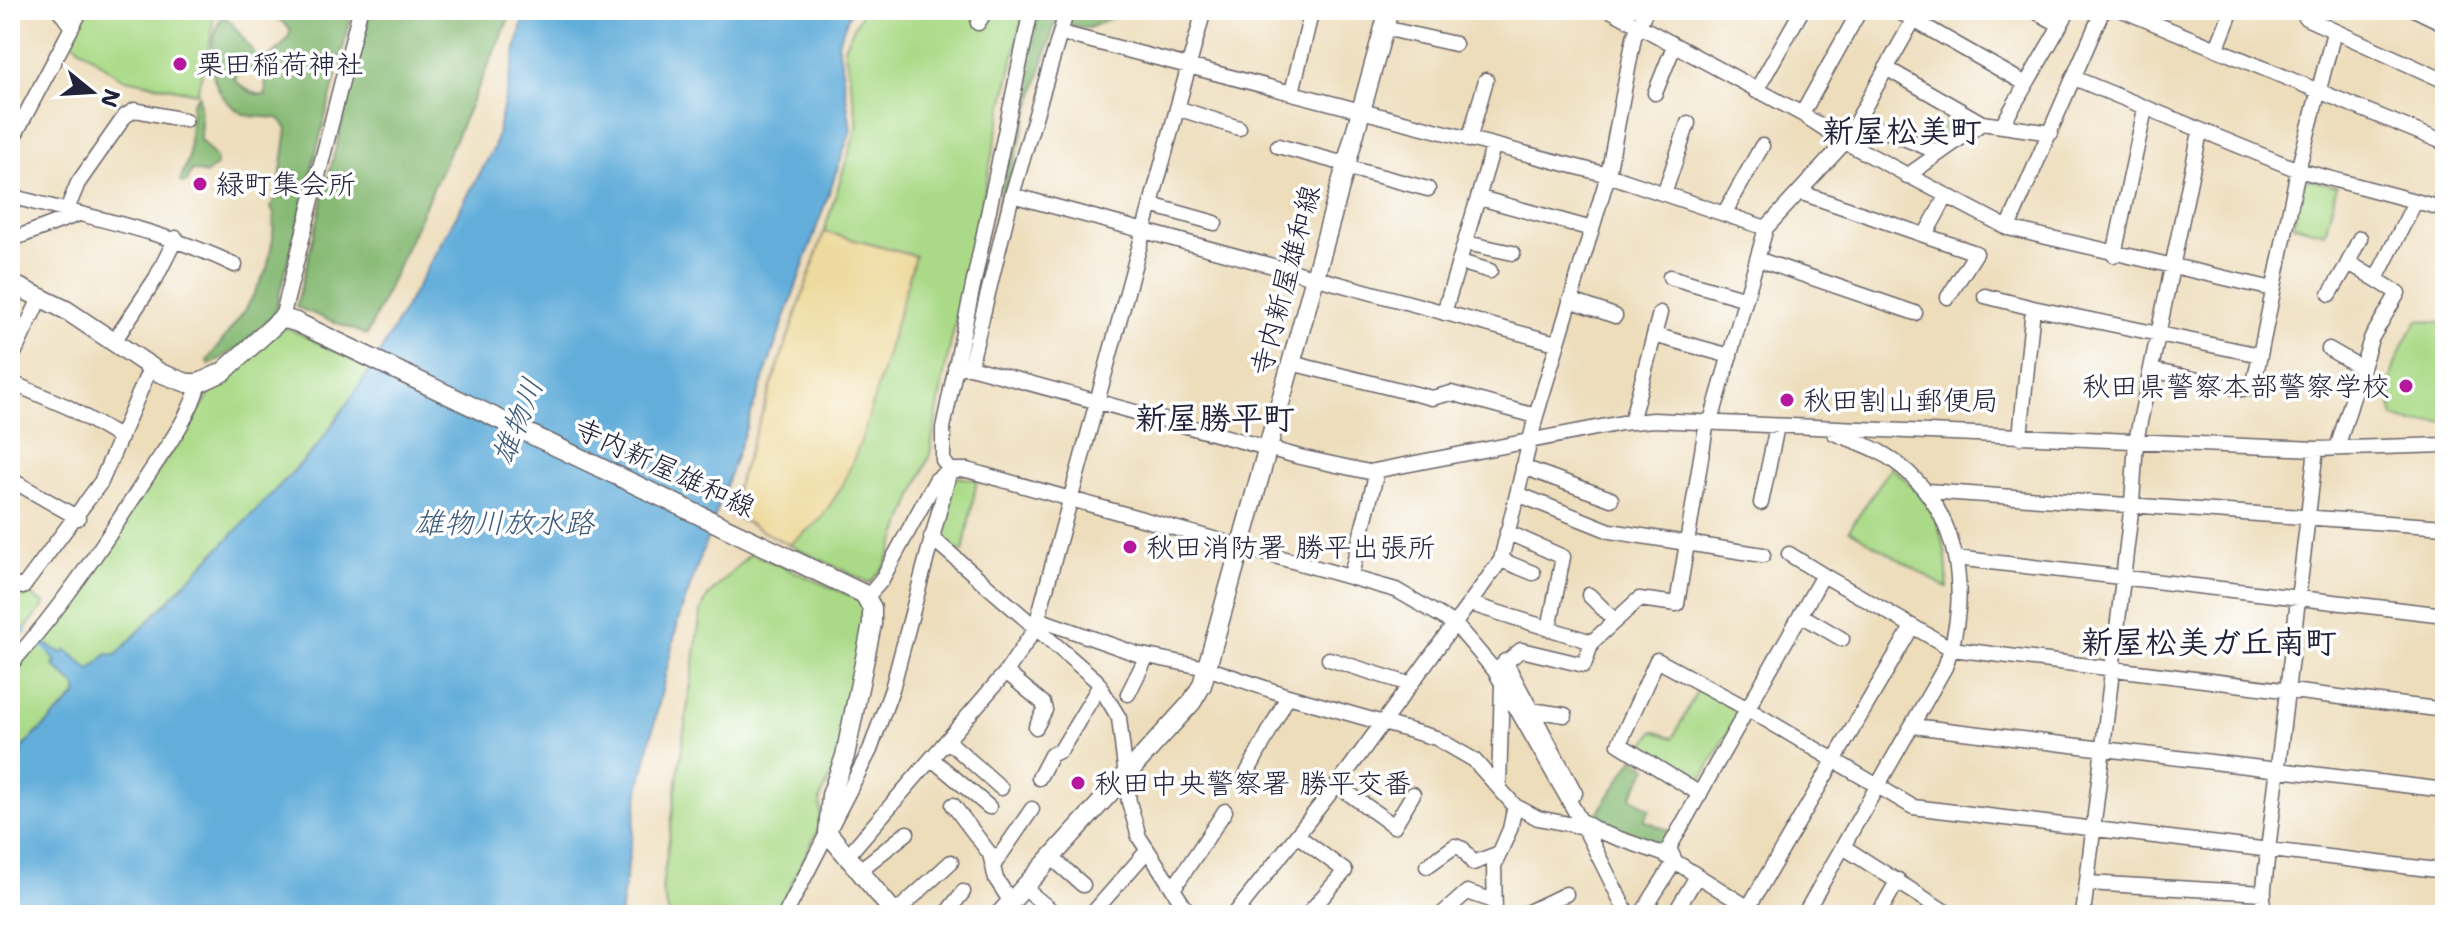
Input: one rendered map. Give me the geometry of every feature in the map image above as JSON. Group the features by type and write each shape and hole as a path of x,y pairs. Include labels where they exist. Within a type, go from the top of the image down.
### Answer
{"main road":[{"name":"寺内新屋雄和線","path":"1005,909 1192,702 1207,668 1387,19"},
{"path":"10,283 41,296 175,380 199,383 223,372 289,320"},
{"name":"寺内新屋雄和線","path":"289,320 864,594"},
{"path":"864,594 874,614 845,756 831,795 828,833 895,914"}],"street":[{"path":"59,10 71,26"},
{"path":"10,144 81,10"},
{"path":"289,320 360,10"},
{"path":"963,367 1031,10"},
{"path":"950,470 943,460 941,446 1067,10"},
{"path":"854,862 947,740 1006,672 1037,624 1204,10"},
{"path":"1292,92 1312,10"},
{"path":"1610,10 1802,114 1907,176 2008,228 2114,255 2273,289"},
{"path":"1234,915 1337,785 1501,560 1556,343 1608,175 1637,27 1646,10"},
{"path":"1756,91 1802,10"},
{"path":"1802,114 1860,10"},
{"path":"1896,10 1917,15 2026,84"},
{"path":"2033,10 2060,25"},
{"path":"2003,124 2069,10"},
{"path":"2008,228 2102,12 2107,10"},
{"path":"2122,10 2445,143"},
{"path":"2217,48 2232,10"},
{"path":"2308,10 2306,18 2445,81"},
{"path":"2416,10 2445,24"},
{"path":"1499,787 1501,672 1521,650 1584,665 1592,642 1639,599 1677,604 1709,421 1766,228 1845,142 1917,15"},
{"path":"1387,19 1455,44"},
{"path":"2151,370 2241,389 2253,387 2298,170 2334,32"},
{"path":"1061,33 1608,175 1766,228"},
{"path":"1655,93 1674,46"},
{"path":"1886,68 1982,123 2051,133"},
{"path":"2074,78 2298,170 2445,209"},
{"path":"1469,140 1486,80"},
{"path":"1177,108 1239,128"},
{"path":"2114,255 2145,109"},
{"path":"71,213 78,183 125,116 135,110 185,120"},
{"path":"1859,120 1938,152"},
{"path":"1664,194 1688,123"},
{"path":"1907,176 1982,123"},
{"path":"2083,915 2132,503 2136,441 2200,132"},
{"path":"1278,146 1428,189"},
{"path":"1724,214 1762,146"},
{"path":"1444,313 1493,147"},
{"path":"1799,192 1976,253 1948,297"},
{"path":"1012,195 1556,343"},
{"path":"10,196 176,238 235,265"},
{"path":"1925,235 1946,197"},
{"path":"1480,198 1592,229"},
{"path":"2376,279 2415,202"},
{"path":"1151,205 1215,223"},
{"path":"10,240 71,213"},
{"path":"115,340 156,278 176,238"},
{"path":"2330,294 2360,238"},
{"path":"1466,243 1513,253"},
{"path":"1757,259 1915,313"},
{"path":"1460,262 1490,271"},
{"path":"2337,448 2371,339 2398,293 2347,265"},
{"path":"1670,277 1746,299"},
{"path":"10,362 41,296"},
{"path":"1985,296 2260,355"},
{"path":"1570,300 1615,316"},
{"path":"2020,437 2033,308"},
{"path":"1631,422 1660,313"},
{"path":"1654,335 1730,356"},
{"path":"2329,349 2362,368"},
{"path":"1291,363 1432,398 1451,393 1536,416"},
{"path":"10,584 23,587 78,518 101,482 151,366"},
{"path":"963,367 1353,471 1377,471 1631,422 1709,421 1826,430 2316,449 2445,445"},
{"path":"10,382 68,407 121,438"},
{"path":"10,665 16,649 67,597 130,504 182,421 199,383"},
{"path":"1761,503 1777,426"},
{"path":"1804,915 1881,785 1952,649 1958,605 1956,558 1950,531 1927,491 1884,454 1826,430"},
{"path":"2265,915 2268,850 2316,449"},
{"path":"1523,467 1611,499"},
{"path":"785,915 870,750 892,689 950,470"},
{"path":"864,594 881,581 936,480 950,470 967,470 1351,575 1414,599 1455,624 1501,672 1531,710 1582,805 1583,825"},
{"path":"1351,575 1377,471"},
{"path":"10,479 78,518"},
{"path":"1927,491 2445,527"},
{"path":"1520,495 1597,528 1763,555"},
{"path":"1507,532 1563,557 1549,629"},
{"path":"931,537 1037,624 1100,685 1119,718 1132,820 1147,851 1190,915"},
{"path":"1789,554 1952,649 2445,710"},
{"path":"1956,558 2445,615"},
{"path":"1501,560 1533,573"},
{"path":"1675,861 1669,848 1823,575"},
{"path":"1589,595 1615,621"},
{"path":"1471,604 1592,642"},
{"path":"1801,615 1842,639"},
{"path":"1037,624 1147,656 1207,668 1288,696 1436,738 1459,749 1515,806 1538,818 1583,825 1675,861 1754,911 1912,627"},
{"path":"1128,694 1147,656"},
{"path":"1329,659 1409,684"},
{"path":"1700,794 1619,744 1657,660 1881,785 1913,807 2445,871"},
{"path":"1006,672 1043,703 1045,710 1036,727"},
{"path":"1501,672 1628,915"},
{"path":"1039,778 1051,755 1061,750 1100,685"},
{"path":"1244,779 1288,696"},
{"path":"1531,710 1565,715"},
{"path":"1913,726 2445,790"},
{"path":"947,740 1001,788"},
{"path":"932,759 989,807"},
{"path":"1337,785 1394,826 1413,794"},
{"path":"953,805 990,854 1005,909"},
{"path":"1427,866 1455,846 1463,849 1473,863 1497,854 1505,844 1515,806"},
{"path":"993,866 1032,809"},
{"path":"1173,889 1225,811"},
{"path":"854,862 907,833"},
{"path":"1298,836 1345,871 1307,915"},
{"path":"1845,848 1952,914"},
{"path":"1091,915 1147,851"},
{"path":"1441,915 1467,892 1495,908 1497,854"},
{"path":"1051,857 1083,885"},
{"path":"1641,915 1675,861"},
{"path":"895,914 951,862"},
{"path":"1675,913 1697,876"},
{"path":"1878,915 1898,880"},
{"path":"2087,883 2264,893"},
{"path":"1024,888 1057,915"},
{"path":"945,915 963,892"},
{"path":"1522,915 1566,894"}],"green space":[{"path":"84,10 214,10 211,37 197,93 121,78 68,39"},
{"path":"269,10 353,10 274,315 241,346 209,365 207,361 246,309 267,269 273,239 274,215 271,207 279,186 287,129 280,119 247,115 227,101 220,91 212,66 213,40 222,16 230,21 258,58 263,60 280,48 291,30","holes":["243,70 265,71 266,95 248,90 234,78"]},
{"path":"370,10 513,10 367,335 296,307"},
{"path":"863,10 1024,10 944,374 930,454 885,566 870,583 789,545 820,520 915,256 824,232 858,124 844,47"},
{"path":"1038,10 1118,10 1117,15 1089,28 1055,23 992,236"},
{"path":"199,95 200,140 216,158 216,166 205,174 192,170 187,182 183,183 180,181 189,157 192,103"},
{"path":"1951,110 1973,122 1935,145"},
{"path":"2307,179 2337,186 2325,233 2293,225 2301,184"},
{"path":"2418,320 2445,323 2445,422 2412,423 2394,417 2390,391 2394,366"},
{"path":"284,326 371,369 316,448 116,655 107,655 90,670 67,650 63,654 43,643 56,662 53,665 75,685 78,694 10,759 10,671 70,602 214,388"},
{"path":"1891,467 1918,493 1936,520 1945,551 1947,588 1849,530"},
{"path":"957,477 977,480 963,552 950,548 937,537 949,487"},
{"path":"751,553 860,600 867,611 840,757 820,799 821,824 776,915 669,915 662,889 701,611 707,597"},
{"path":"10,588 24,591 45,604 13,644"},
{"path":"1698,689 1739,712 1702,779 1690,783 1639,752 1654,731 1673,738"},
{"path":"1634,758 1648,767 1631,797 1650,809 1644,820 1670,831 1663,845 1600,827 1594,818"}],"sand":[{"path":"824,232 915,256 864,433 843,485 820,520 789,545 728,513"}],"water":[{"name":"雄物川放水路","path":"525,10 851,10 838,42 851,130 678,621 640,785 620,915 10,915 10,759 78,694 75,685 53,665 56,662 41,642 63,653 67,650 90,670 107,654 116,655 316,448 371,369 494,148"}],"waterway":[{"path":"10,618 26,632"},
{"path":"40,644 49,652"}],"place":[{"name":"栗田稲荷神社","path":"180,64"},
{"name":"緑町集会所","path":"200,184"},
{"name":"秋田県警察本部警察学校","path":"2406,386"},
{"name":"秋田割山郵便局","path":"1787,400"},
{"name":"秋田消防署 勝平出張所","path":"1130,547"},
{"name":"秋田中央警察署 勝平交番","path":"1078,783"}],"district":[{"name":"新屋松美町","path":"1902,130"},
{"name":"新屋勝平町","path":"1215,417"},
{"name":"新屋松美ガ丘南町","path":"2209,641"}],"water label":[{"name":"雄物川","path":"517,421"}]}
